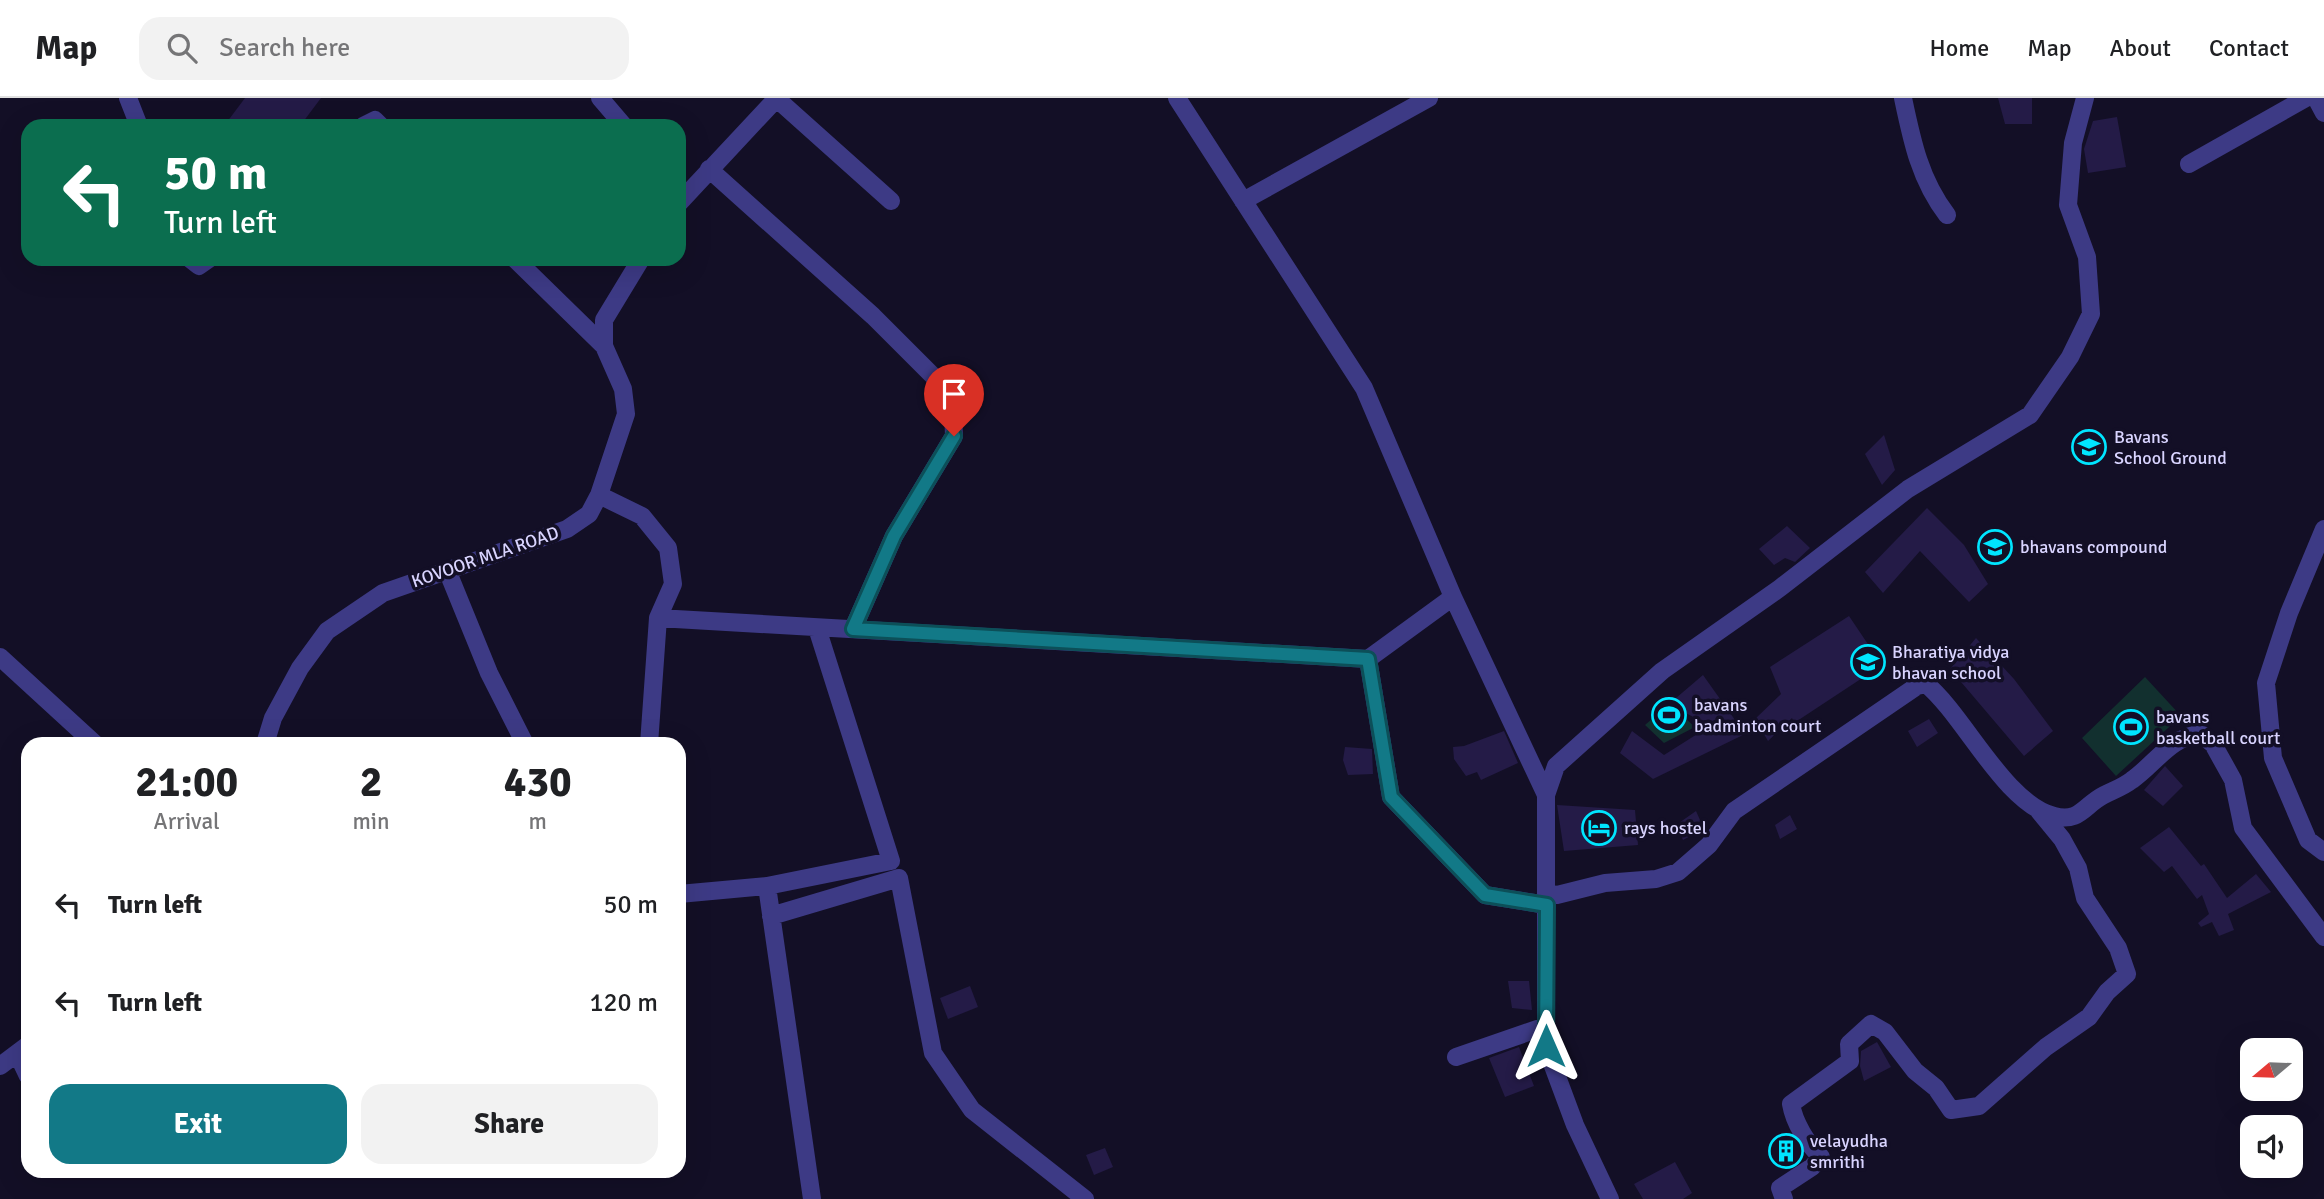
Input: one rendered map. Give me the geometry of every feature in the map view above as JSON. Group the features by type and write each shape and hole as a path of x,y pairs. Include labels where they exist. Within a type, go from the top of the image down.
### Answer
{"street":[{"path":"128,98 136,119"},
{"path":"600,98 618,119"},
{"path":"686,189 709,169 777,98 891,201"},
{"path":"1177,98 1364,388 1453,597 1546,794"},
{"path":"1243,201 1429,98"},
{"path":"1902,98 1912,143 1928,190 1947,215"},
{"path":"1611,1199 1575,1125 1546,1046 1546,794 1556,766 1662,671 1780,588 1908,489 2030,415 2070,357 2091,314 2087,257 2068,205 2073,143 2085,98"},
{"path":"2189,164 2306,98"},
{"path":"2316,98 2324,113"},
{"path":"709,169 873,316 938,381 953,411 954,436 894,536 853,629"},
{"path":"522,266 604,346"},
{"path":"604,346 604,320 637,266"},
{"name":"KOVOOR MLA ROAD","path":"267,737 273,718 300,668 327,631 383,593 567,529 589,514 599,495 626,414 623,390 604,346"},
{"path":"599,495 642,516 668,548 673,584 658,618 650,737"},
{"path":"2324,529 2289,613 2266,683 2273,758 2308,840 2324,852"},
{"path":"447,570 489,673 521,737"},
{"path":"658,618 1368,659 1453,597"},
{"path":"686,893 767,886 891,861 817,628"},
{"path":"0,657 87,737"},
{"path":"1368,659 1391,797 1485,895 1547,899 1605,883 1656,879 1678,873 1709,845 1741,807 1917,686 1926,684 1994,767 2039,811 2062,839 2078,868 2085,898 2118,948 2127,974 2107,992 2089,1017 2046,1047 1979,1106 1951,1110 1936,1088 1915,1071 1885,1032 1871,1024 1849,1044 1850,1061 1791,1104 1793,1117 1803,1128 1811,1147 1821,1157 1812,1167 1780,1188 1784,1199"},
{"path":"2039,811 2064,818 2076,817 2104,795 2135,778 2174,743 2187,735 2201,734 2213,744 2233,780 2243,828 2324,937"},
{"path":"771,916 899,878 933,1054 972,1110 1085,1199"},
{"path":"767,886 812,1199"},
{"path":"1455,1057 1546,1026"},
{"path":"0,1066 21,1050"}],"green space":[{"name":"bavans basketball court","path":"2145,677 2181,716 2116,776 2082,738"},
{"name":"bavans badminton court","path":"1669,704 1695,727 1664,743 1645,725"}],"building":[{"path":"245,98 321,98 305,119 229,119"},
{"path":"1998,98 2032,98 2032,124 2005,124"},
{"path":"2117,117 2126,167 2088,173 2084,149 2093,121"},
{"path":"1884,435 1895,470 1882,485 1865,454"},
{"path":"1927,508 1964,545 1988,584 1969,602 1920,551 1883,593 1865,572"},
{"path":"1787,526 1810,548 1795,562 1785,558 1774,565 1759,549"},
{"path":"1849,616 1882,665 1794,723 1792,718 1768,741 1755,719 1781,694 1770,667"},
{"path":"1976,638 2014,679 2053,731 2024,756 1950,669"},
{"path":"1703,675 1745,734 1653,779 1620,753 1632,731 1664,755 1710,726 1669,704"},
{"path":"1929,719 1938,733 1917,747 1908,731"},
{"path":"1504,731 1518,763 1481,780 1477,772 1466,776 1454,759 1453,747 1464,746"},
{"path":"1345,747 1372,749 1373,774 1348,775 1343,760"},
{"path":"2165,766 2183,786 2163,806 2144,790"},
{"name":"rays hostel","path":"1557,805 1635,810 1638,845 1564,851"},
{"path":"1696,811 1704,829 1683,840 1676,825"},
{"path":"1790,815 1797,829 1780,839 1775,825"},
{"path":"2169,827 2201,866 2204,864 2227,898 2256,874 2271,892 2228,914 2234,930 2219,936 2212,922 2201,927 2198,923 2209,914 2202,895 2197,899 2172,866 2164,872 2140,848"},
{"path":"1508,981 1529,981 1532,1010 1512,1008"},
{"path":"970,986 978,1007 948,1019 940,998"},
{"path":"1877,1042 1891,1067 1864,1081 1860,1066 1861,1051"},
{"path":"1519,1047 1534,1086 1505,1097 1489,1058"},
{"name":"velayudha smrithi","path":"1792,1138 1803,1154 1778,1166 1769,1148"},
{"path":"1105,1148 1113,1167 1094,1175 1086,1155"},
{"path":"1675,1162 1692,1193 1683,1199 1643,1199 1634,1184"}],"place":[{"name":"Bavans School Ground","path":"2089,447"},
{"name":"bhavans compound","path":"1995,547"},
{"name":"Bharatiya vidya bhavan school","path":"1868,662"},
{"name":"bavans badminton court","path":"1669,715"},
{"name":"bavans basketball court","path":"2131,727"},
{"name":"rays hostel","path":"1599,828"},
{"name":"velayudha smrithi","path":"1786,1151"}],"route":[{"path":"954,436 894,536 853,629 1368,659 1391,797 1485,895 1547,905 1546,1046"}]}
